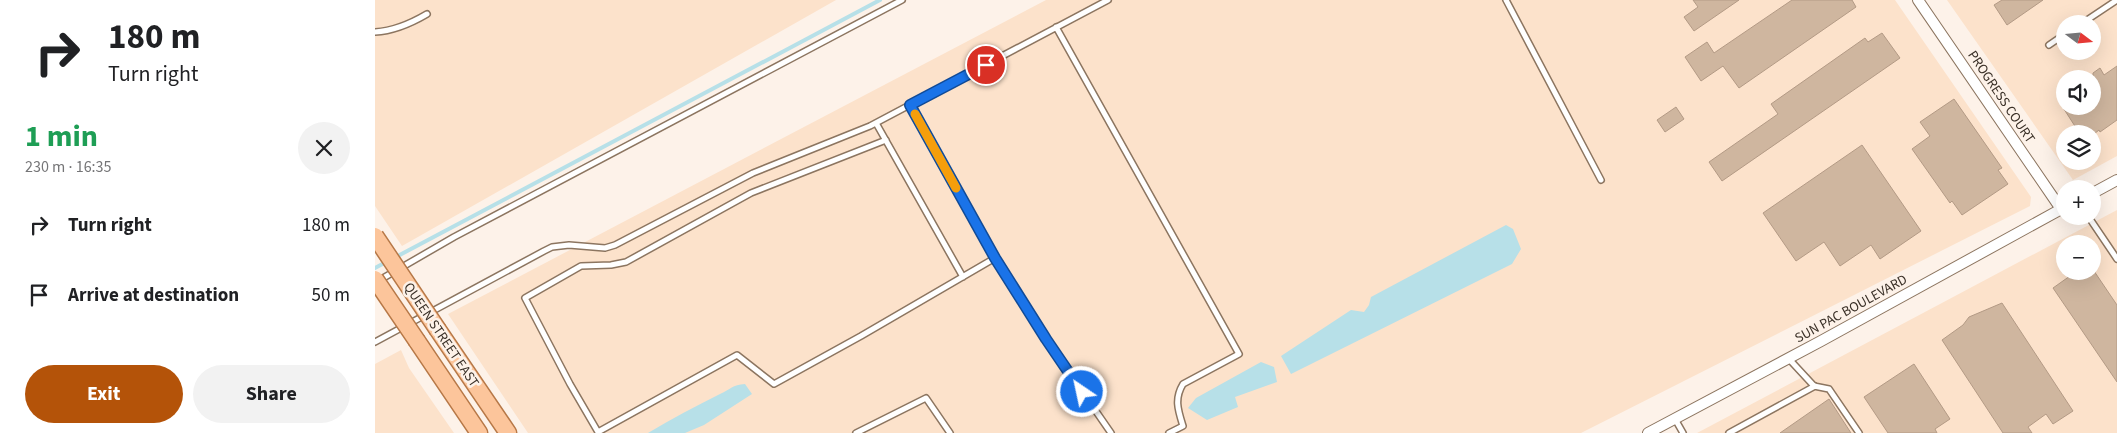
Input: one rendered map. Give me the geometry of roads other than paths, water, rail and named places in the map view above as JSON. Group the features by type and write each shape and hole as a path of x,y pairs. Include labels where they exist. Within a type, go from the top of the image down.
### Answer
{"main road":[{"name":"QUEEN STREET EAST","path":"375,236 508,433"},
{"name":"QUEEN STREET EAST","path":"375,280 479,433"}],"street":[{"name":"PROGRESS COURT","path":"1918,0 2056,198"},
{"path":"2101,189 2117,180"},
{"name":"SUN PAC BOULEVARD","path":"1648,433 2056,212"}],"lane":[{"path":"375,280 902,0"},
{"path":"375,342 552,247 569,245 610,247 753,173 826,145 876,123 1108,0"},
{"path":"1506,0 1601,180"},
{"path":"2094,15 2117,0"},
{"path":"375,32 388,31 404,26 427,14"},
{"path":"1056,27 1239,354 1183,384 1177,401 1183,426 1169,433"},
{"path":"2049,45 2056,40"},
{"path":"910,105 995,258 1046,339 1111,433"},
{"path":"876,123 963,277"},
{"path":"886,140 751,193 626,262 611,265 581,266 525,298 569,384 598,432 737,355 774,384 995,258"},
{"path":"2094,225 2117,259"},
{"path":"1789,358 1815,386"},
{"path":"1729,433 1815,386 1829,388 1859,433"},
{"path":"856,433 927,398 950,433"},
{"path":"1675,419 1683,433"}],"water":[{"path":"1506,225 1513,229 1521,249 1512,264 1291,374 1281,356 1351,310 1364,312 1369,305 1371,297"},
{"path":"1261,362 1274,367 1277,382 1235,397 1238,407 1207,420 1188,408 1196,398"},
{"path":"745,384 752,394 704,425 685,433 648,433 737,385"}],"waterway":[{"path":"394,258 880,0"},
{"path":"375,268 388,261"}]}
